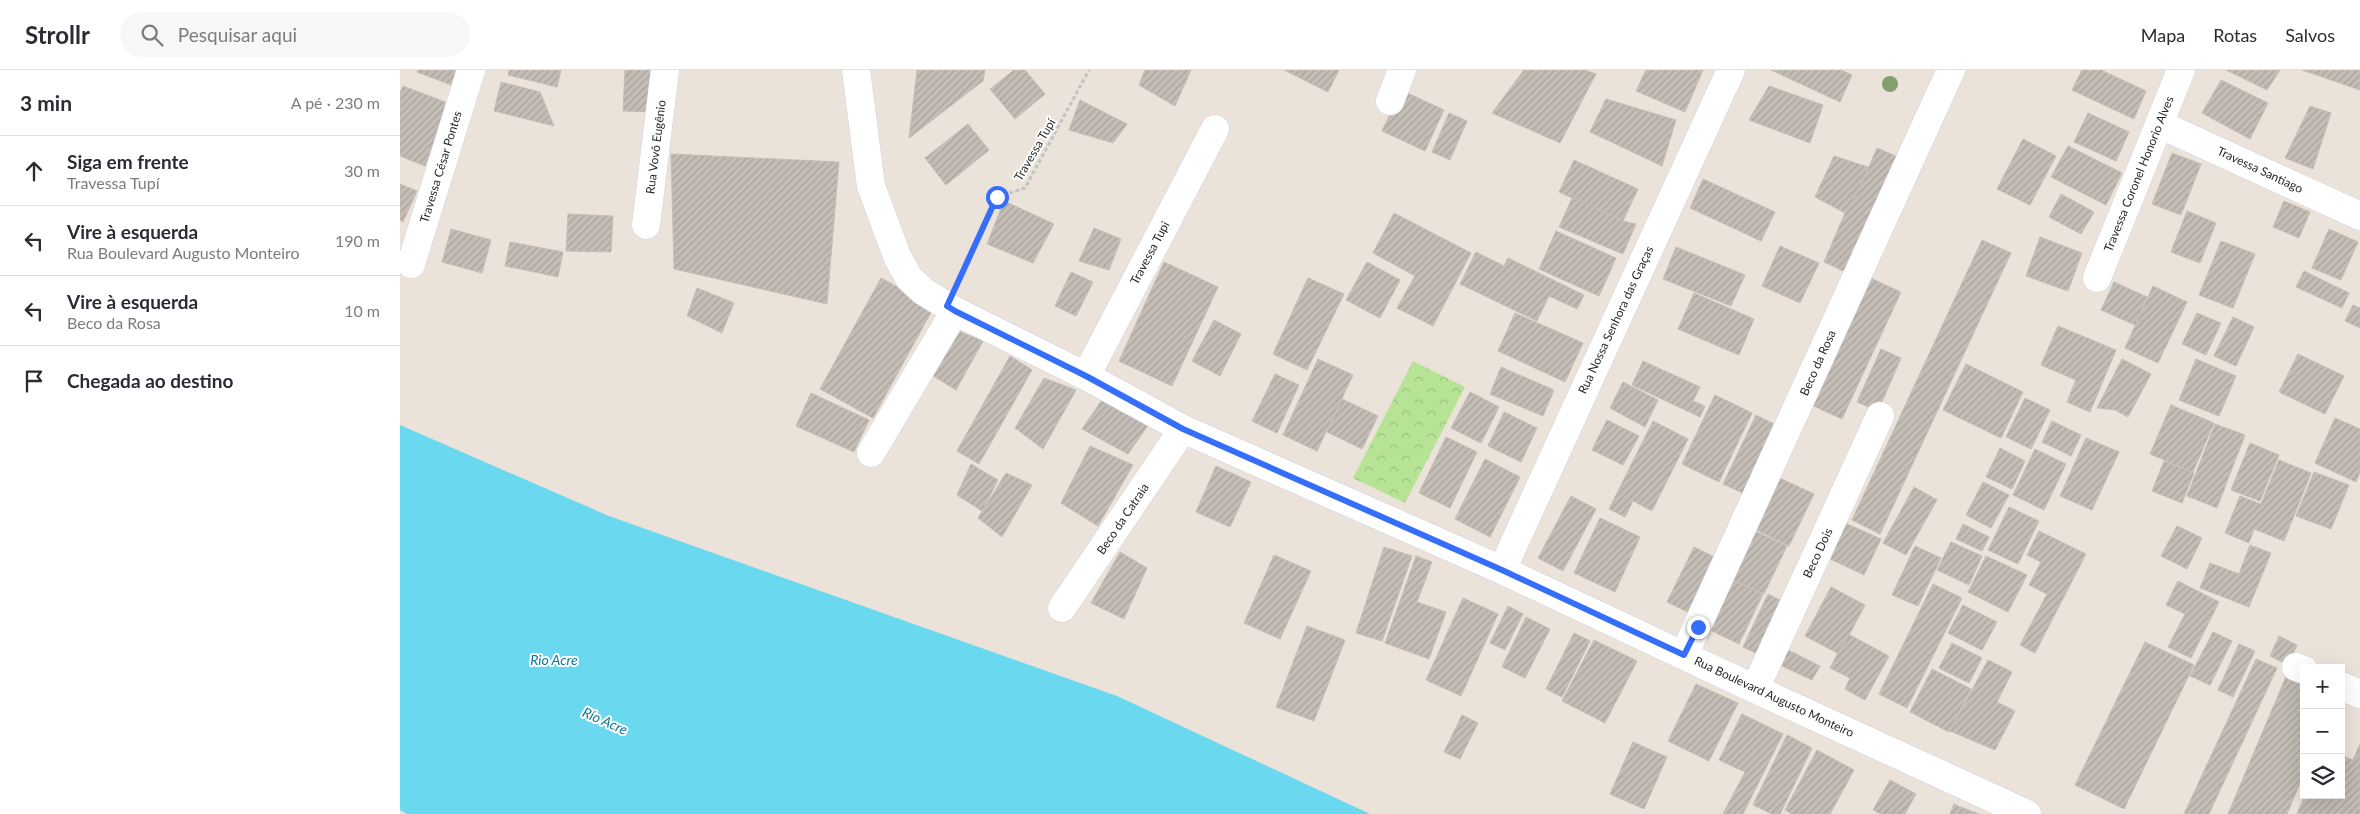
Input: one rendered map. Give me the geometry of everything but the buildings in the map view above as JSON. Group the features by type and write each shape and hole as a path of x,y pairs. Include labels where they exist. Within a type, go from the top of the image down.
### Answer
{"street":[{"name":"Travessa César Pontes","path":"411,264 471,70"},
{"name":"Rua Vovô Eugênio","path":"646,224 665,70"},
{"name":"Rua Boulevard Augusto Monteiro","path":"856,70 871,186 897,256 909,278 923,291 951,308 1086,376 1183,429 1502,570 2027,814"},
{"path":"1390,101 1402,70"},
{"name":"Rua Nossa Senhora das Graças","path":"1502,570 1731,70"},
{"name":"Beco da Rosa","path":"1684,655 1951,70"},
{"name":"Travessa Coronel Honorio Alves","path":"2097,278 2181,70"},
{"name":"Travessa Santiago","path":"2159,124 2360,216"},
{"name":"Travessa Tupi","path":"1086,376 1214,129"},
{"path":"871,453 951,308"},
{"name":"Beco Dois","path":"1755,689 1880,416"},
{"name":"Beco da Catraia","path":"1062,608 1183,429"},
{"path":"2345,688 2360,694"}],"path":[{"name":"Travessa Tupí","path":"951,308 997,197 1026,188 1089,70"}],"green space":[{"path":"1413,361 1465,387 1405,503 1353,478"}],"water":[{"name":"Rio Acre","path":"400,425 609,516 1117,696 1370,814 407,814 400,810"}],"route":[{"path":"997,197 947,306 955,311 1086,376 1183,429 1502,570 1684,655 1698,627"}],"water label":[{"name":"Río Acre","path":"605,721"}]}
